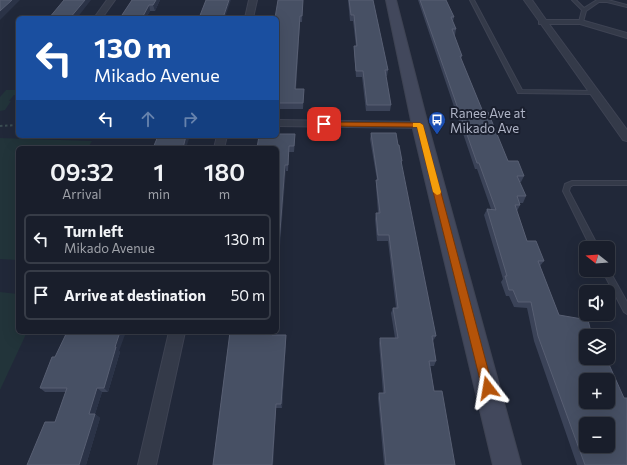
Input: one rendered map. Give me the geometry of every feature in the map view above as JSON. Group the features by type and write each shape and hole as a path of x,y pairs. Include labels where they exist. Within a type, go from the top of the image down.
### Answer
{"street":[{"path":"99,16 111,0"},
{"path":"249,16 253,0"},
{"path":"391,0 420,125 507,465"},
{"path":"528,0 542,22 627,138"},
{"path":"542,22 581,22 627,36"},
{"path":"279,123 420,125"},
{"path":"147,465 177,334"}],"lane":[{"path":"472,0 520,92 594,93"},
{"path":"574,0 584,10"},
{"path":"581,22 584,10 598,1 607,1 627,6"},
{"path":"591,241 566,191 567,186 572,183 627,183"},
{"path":"610,277 627,310"}],"path":[{"path":"0,126 16,125"}],"shaded area":[{"path":"6,90 16,90 16,95 14,95 9,101 11,101 5,110 0,111 0,97"},
{"path":"0,138 92,141 89,146 16,146 16,260 0,259"},
{"path":"0,292 16,294 16,334 26,334 0,390"}],"building":[{"path":"0,0 12,0 0,11"},
{"path":"64,0 85,0 72,16 51,16"},
{"path":"132,0 156,0 153,5 149,5 143,16 121,16"},
{"path":"206,0 229,0 224,16 200,16"},
{"path":"278,0 303,0 302,16 300,16 295,89 304,89 303,103 279,103 279,16 275,16"},
{"path":"349,0 373,0 388,70 385,70 391,105 367,105 363,71 356,71 354,46 357,46 354,15 351,15"},
{"path":"420,0 446,0 454,17 451,17 456,29 452,29 462,56 460,56 483,112 488,112 508,161 518,161 524,176 517,176 526,196 517,196 520,205 515,205 527,241 536,241 544,261 538,261 559,315 579,318 579,321 588,321 590,329 579,329 579,365 609,365 613,373 579,373 579,409 615,409 615,378 624,398 627,398 627,465 585,465 581,453 615,453 615,417 579,417 579,449 538,336 531,302 518,302 513,290 509,290 505,276 507,276 487,209 496,210 479,163 477,163"},
{"path":"371,133 396,133 436,336 432,336 436,361 429,361 434,391 442,391 455,465 386,465 379,393 385,393 380,338 398,338 393,308 398,308 389,235 378,235 376,213 380,213 376,180 378,180"},
{"path":"279,134 295,134 294,146 289,146 288,165 285,165 279,244 279,146 257,146 259,138 279,138"},
{"path":"157,138 186,138 184,146 154,146"},
{"path":"66,334 119,334 104,388 97,388 89,414 95,414 79,465 27,465 45,422 55,422 67,388 40,388 52,357 55,357"},
{"path":"230,334 286,335 281,404 276,404 272,465 213,465"}],"slow traffic":[{"path":"416,125 420,125 437,192"}],"place":[{"name":"Ranee Ave at Mikado Ave","path":"437,135"}],"route":[{"path":"324,124 420,125 488,388"}]}
